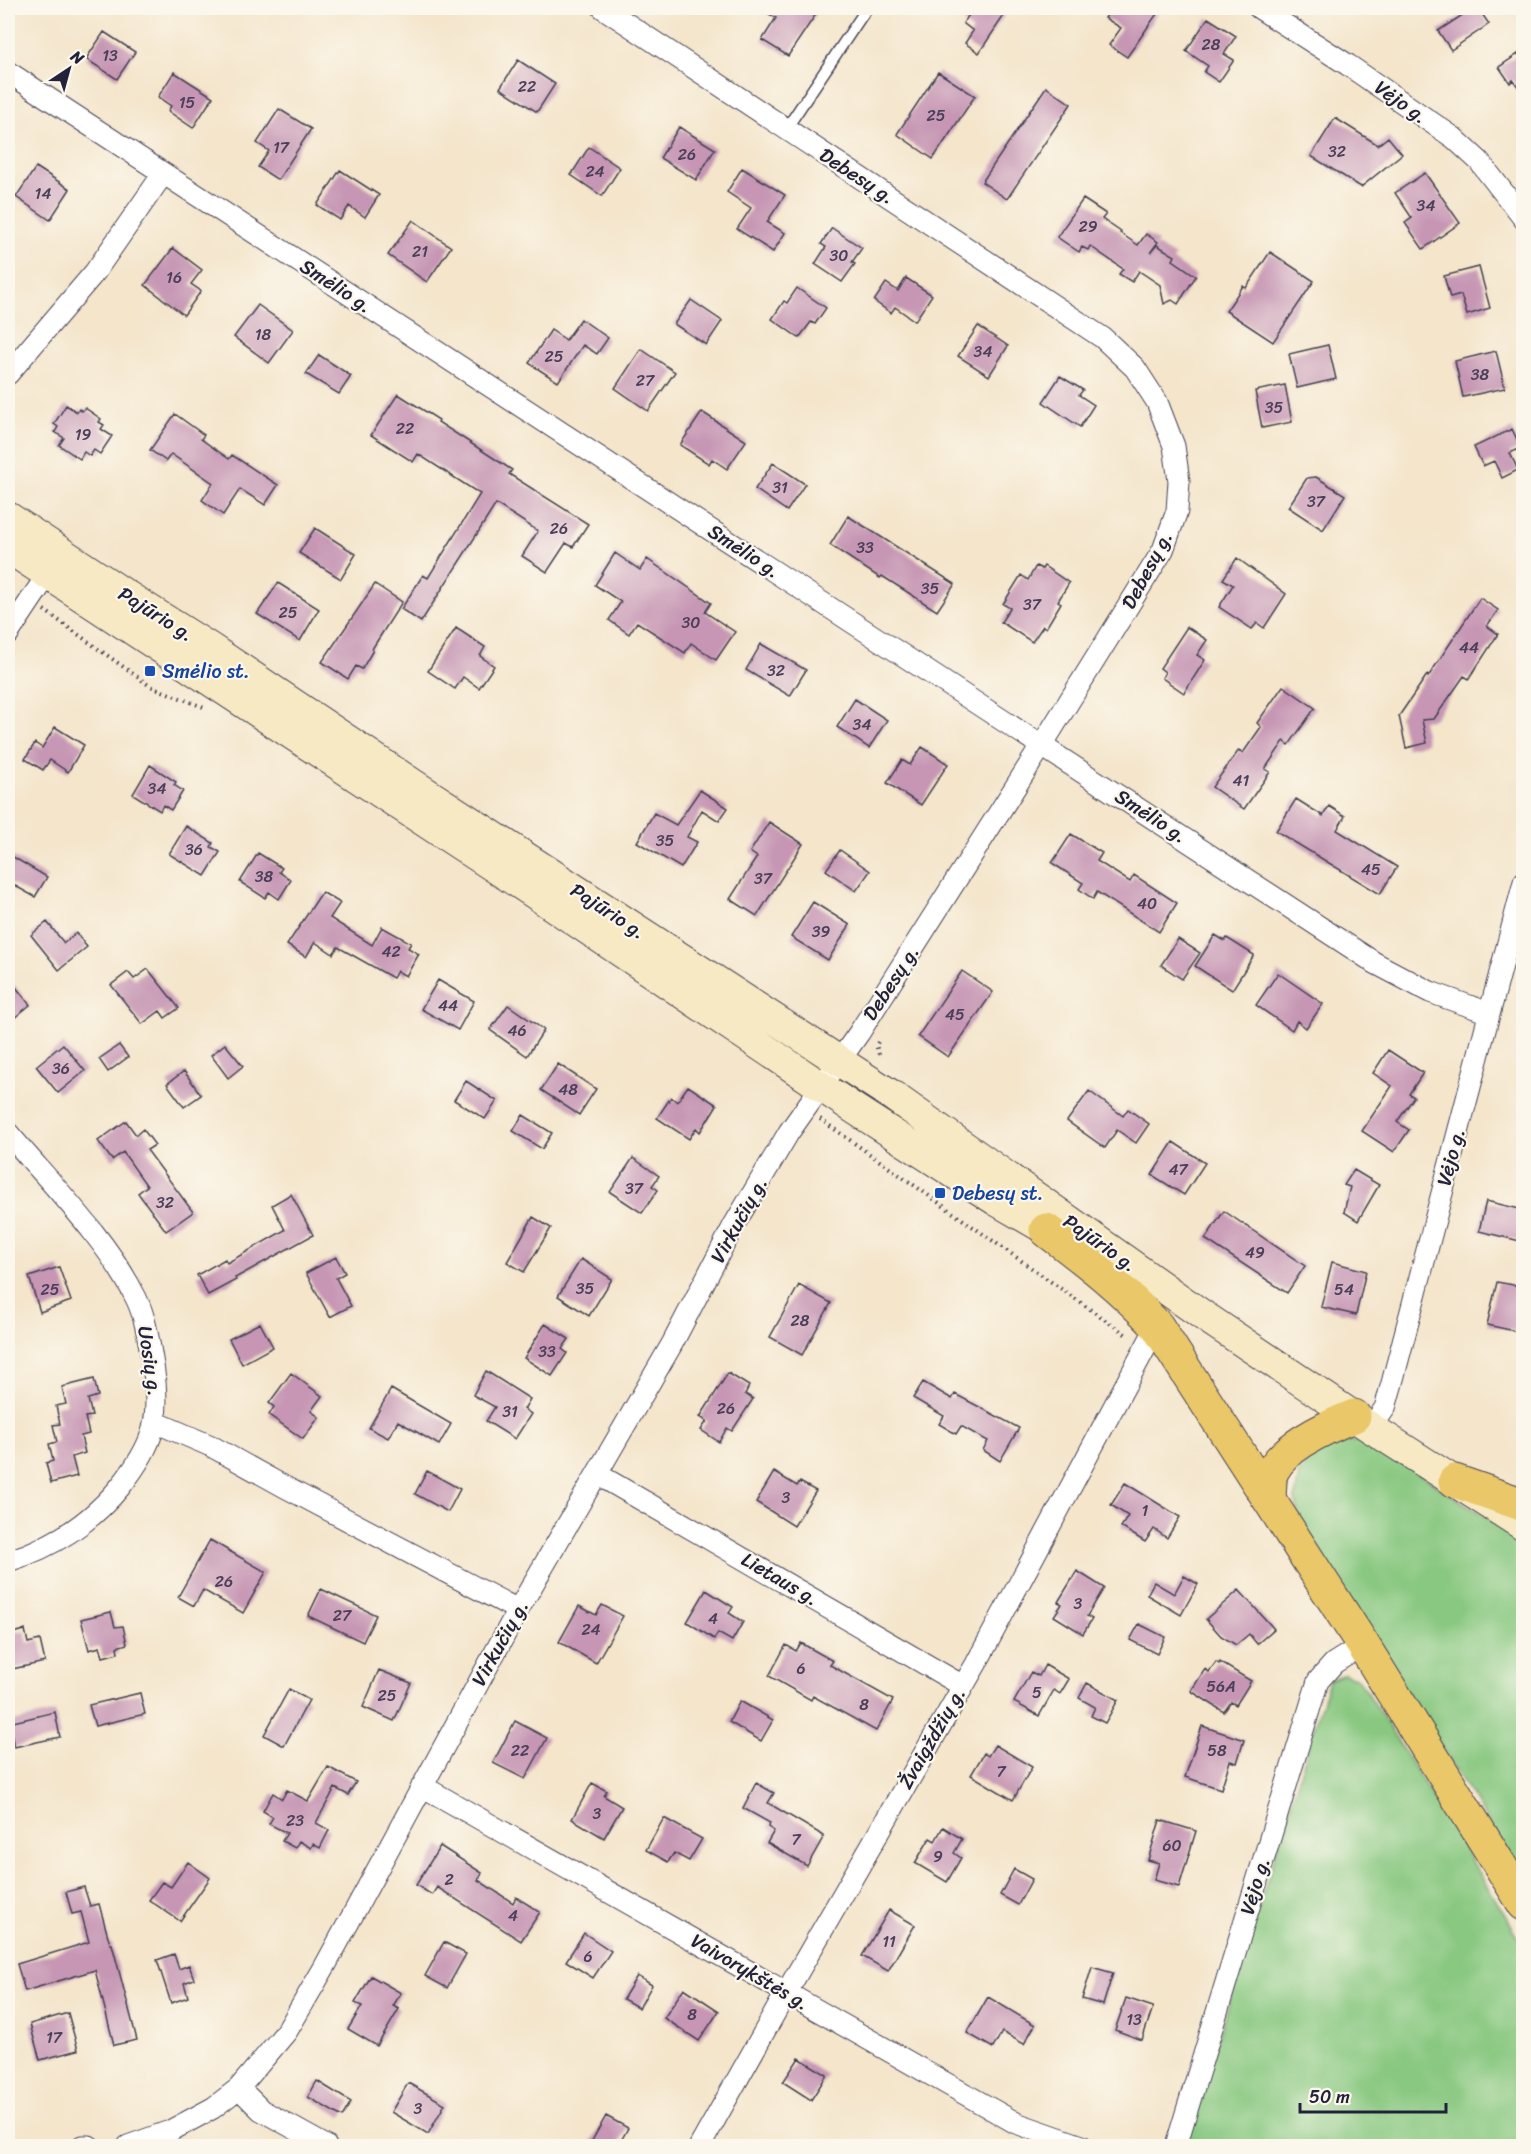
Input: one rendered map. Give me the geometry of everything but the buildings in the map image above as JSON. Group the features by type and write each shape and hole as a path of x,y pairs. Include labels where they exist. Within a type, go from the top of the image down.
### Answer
{"highway":[{"path":"1046,1230 1108,1277 1135,1302 1151,1337 1269,1497 1524,1904"},
{"path":"1269,1497 1272,1470 1288,1452 1312,1435 1362,1422"},
{"path":"1455,1481 1524,1505"}],"main road":[{"name":"Pajūrio g.","path":"8,517 890,1094 1201,1314 1362,1422 1524,1526"},
{"name":"Pajūrio g.","path":"8,548 535,894 997,1202 1201,1314"}],"street":[{"name":"Debesų g.","path":"603,8 1103,338 1135,368 1157,402 1174,446 1179,481 1177,511 1163,550 859,1034 821,1086"},
{"name":"Vėjo g.","path":"1259,8 1348,65 1454,138 1479,161 1524,219"},
{"name":"Smėlio g.","path":"8,72 1375,963 1430,992 1489,1013"},
{"path":"8,374 95,272 163,174"},
{"path":"8,634 48,574"},
{"name":"Vėjo g.","path":"1362,1422 1385,1408 1524,882"},
{"name":"Virkučių g.","path":"128,2146 170,2131 213,2108 239,2088 287,2031 325,1966 518,1610 672,1344 734,1225 789,1132 821,1086"},
{"name":"Uosių g.","path":"8,1133 96,1237 137,1299 151,1352 157,1394 156,1422 151,1440 112,1496 96,1512 50,1545 8,1561"},
{"name":"Žvaigždžių g.","path":"700,2146 963,1686 1151,1337"},
{"path":"156,1422 211,1446 518,1610"},
{"name":"Lietaus g.","path":"597,1474 963,1686"},
{"name":"Vėjo g.","path":"1176,2146 1318,1681 1334,1663 1363,1645"},
{"name":"Vaivorykštės g.","path":"422,1786 1016,2123 1082,2146"},
{"path":"239,2088 261,2110 326,2146"},
{"path":"82,2146 89,2146"}],"lane":[{"path":"786,129 867,8"}],"path":[{"path":"31,601 150,687 205,708"},
{"path":"879,1040 876,1045 885,1067"},
{"path":"820,1119 1151,1337"}],"green space":[{"path":"1367,1440 1523,1541 1523,1878 1301,1523 1295,1500 1299,1473 1312,1454 1331,1444"},
{"path":"1344,1674 1358,1679 1368,1693 1523,1944 1523,2146 1185,2146 1329,1680"}],"place":[{"name":"Smėlio st.","path":"150,671"},
{"name":"Debesų st.","path":"940,1193"}]}
